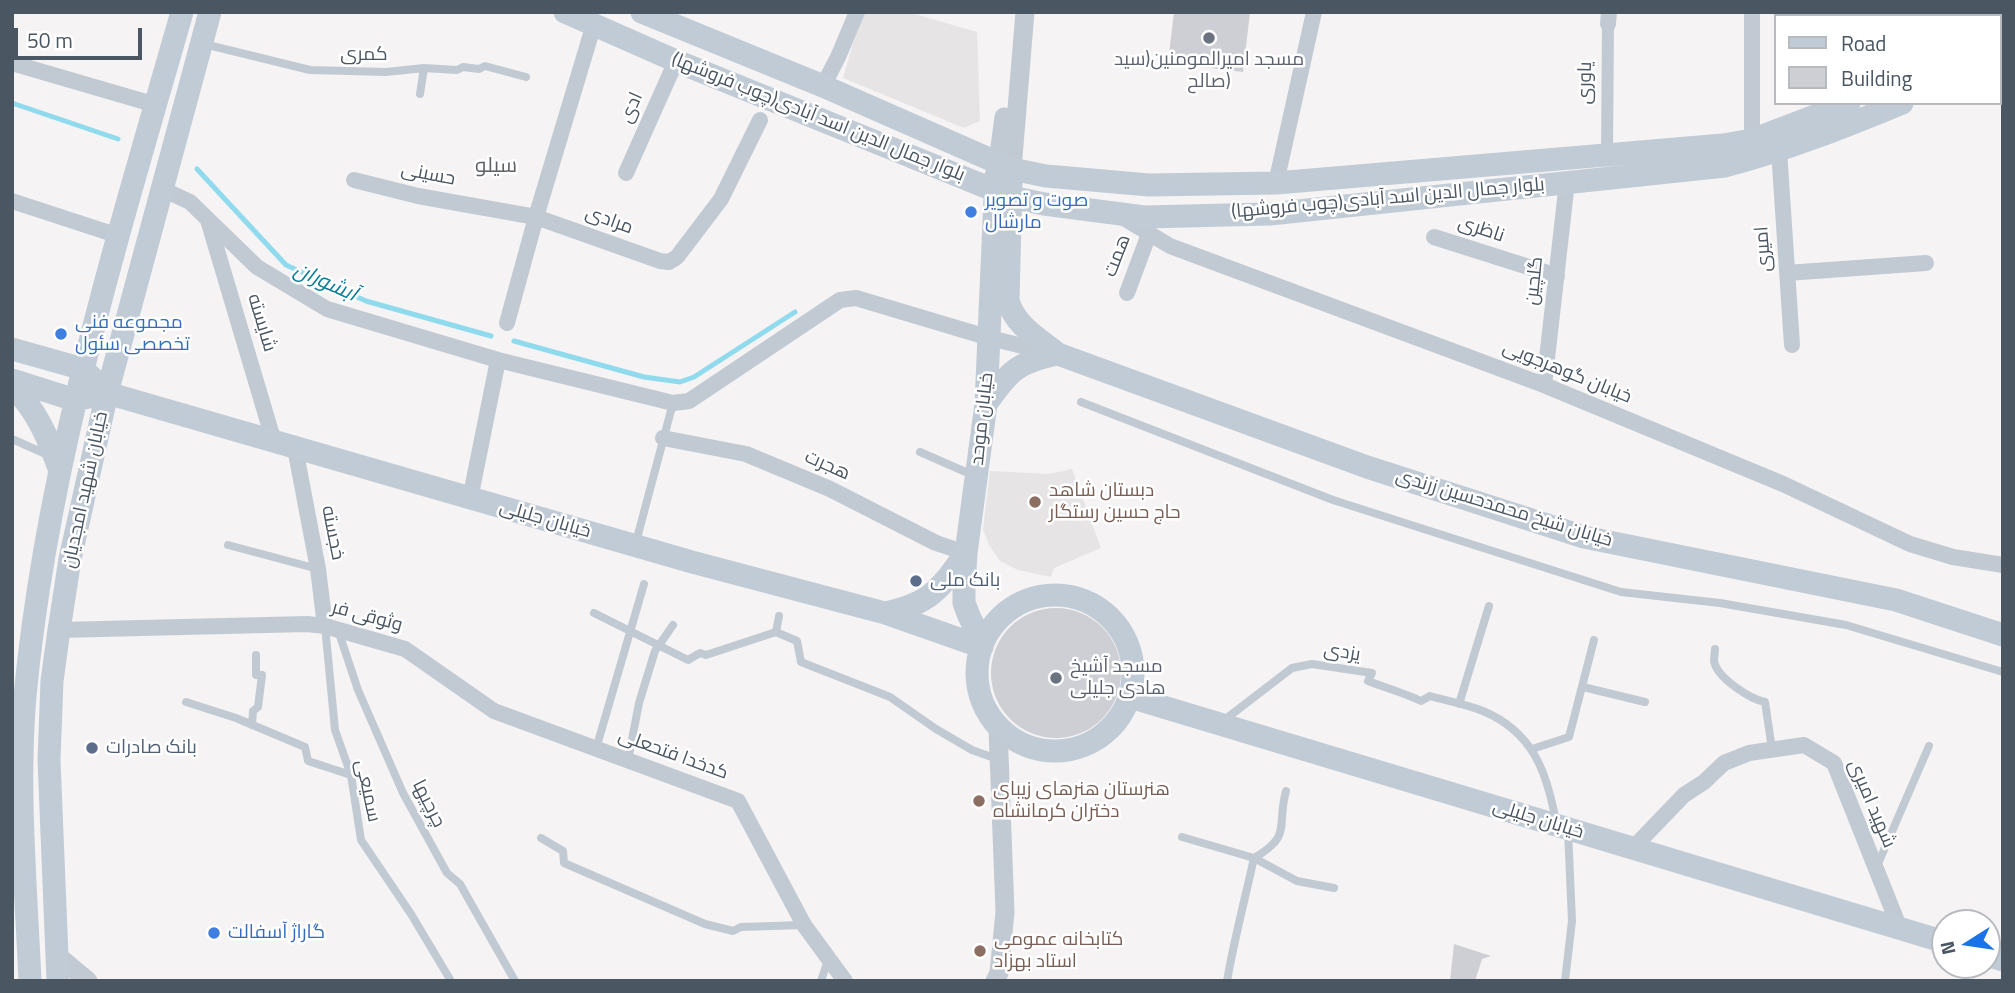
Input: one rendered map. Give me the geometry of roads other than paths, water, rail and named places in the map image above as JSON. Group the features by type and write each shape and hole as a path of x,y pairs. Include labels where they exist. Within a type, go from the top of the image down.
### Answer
{"main road":[{"name":"خیابان شهید امجدیان","path":"30,981 19,876 25,699 33,622 58,465 182,12"},
{"name":"خیابان شهید امجدیان","path":"58,981 49,760 52,681 70,559 107,393 210,12"},
{"name":"بلوار جمال الدین اسد آبادی(چوب فروشها)","path":"565,12 677,61 1002,193 1044,204 1144,217 1270,214 1713,168 1779,150 1897,105"},
{"name":"بلوار جمال الدین اسد آبادی(چوب فروشها)","path":"642,12 823,86 1005,166 1046,176 1149,185 1276,183 1723,145 1752,140 1844,105"},
{"path":"1002,193 1005,166"},
{"name":"خیابان شیخ محمدحسین زرندی","path":"1002,193 1008,300 1011,311 1017,320 1058,354 1367,467 1584,537 1896,600 2003,635"},
{"name":"خیابان موحد","path":"982,645 964,603 966,553 986,404 1002,193"},
{"path":"12,349 83,369 107,393"},
{"path":"986,404 1005,378 1020,365 1058,354"},
{"path":"12,380 75,400 107,393"},
{"path":"12,386 24,398 39,421 58,465"},
{"name":"خیابان جلیلی","path":"107,393 470,499 884,613 982,645"},
{"path":"884,613 920,603 935,592 966,553"},
{"path":"1063,595 1085,600 1105,612 1121,630 1131,651 1134,674 1130,696 1120,718 1105,735 1085,747 1062,752 1039,751 1017,742 999,728 985,709 978,688 977,665 982,645 999,617 1018,604 1040,596 1063,595"},
{"name":"خیابان جلیلی","path":"1130,696 1931,938"}],"street":[{"path":"823,86 857,12"},
{"path":"1005,166 1019,12"},
{"path":"1005,166 1025,12"},
{"path":"1276,183 1314,12"},
{"path":"1752,12 1752,140"},
{"name":"یاوری","path":"1607,155 1608,18"},
{"path":"507,323 594,24"},
{"name":"ادی","path":"626,173 677,61"},
{"path":"12,62 156,105"},
{"name":"مرادی","path":"536,217 669,262 677,257 721,199 760,120"},
{"name":"امیری","path":"1779,150 1792,345"},
{"name":"حسینی","path":"354,180 418,197 536,217"},
{"name":"گلچین","path":"1544,385 1567,182"},
{"path":"162,189 190,202 257,267 327,309 498,360 673,403 690,401 840,300 856,298 990,338 1058,354"},
{"path":"12,201 119,236"},
{"name":"خیابان گوهرجویی","path":"1117,214 1170,246 1544,385 1783,484 1910,544 1952,557 2003,565"},
{"name":"شایسته","path":"207,217 285,445"},
{"name":"همت","path":"1127,293 1149,233"},
{"name":"ناظری","path":"1434,237 1557,276"},
{"path":"1787,273 1926,263"},
{"path":"470,499 498,360"},
{"name":"هجرت","path":"663,438 746,454 830,489 936,543 966,553"},
{"name":"خجسته","path":"285,445 332,628"},
{"name":"وثوقی فر","path":"59,630 332,628 405,649 494,711 596,749"},
{"path":"999,728 1005,912 999,978"},
{"name":"شهید امیری","path":"1633,848 1684,795 1704,782 1724,763 1749,752 1804,745 1834,763 1900,929"},
{"name":"کدخدا فتحعلی","path":"596,749 738,801 804,925 845,981"},
{"path":"57,955 88,981"}],"lane":[{"name":"کمری","path":"202,43 310,70 386,72 424,68 479,69 485,66 526,77"},
{"path":"420,94 424,68"},
{"path":"1081,402 1333,500 1621,592 1720,603 1846,625 2003,672"},
{"path":"635,545 673,403"},
{"path":"12,439 58,465"},
{"path":"920,452 977,477"},
{"path":"228,545 318,569"},
{"name":"کدخدا فتحعلی","path":"596,749 643,584"},
{"path":"1489,606 1459,704 1482,710 1508,724 1532,749 1546,779 1562,827 1572,921 1565,981"},
{"path":"594,613 688,660 700,653 706,655 776,632 797,641 801,662 890,696 972,750 1000,760"},
{"path":"776,632 779,616"},
{"path":"628,760 639,703 655,651 673,625"},
{"name":"سمیعی","path":"332,628 335,730 351,775 361,839 411,914 450,981"},
{"name":"چرچیها","path":"332,628 403,793 447,873 460,884 515,981"},
{"path":"1532,749 1569,737 1594,640"},
{"path":"1715,649 1714,662 1717,669 1744,693 1765,702 1772,749"},
{"path":"256,655 256,674"},
{"name":"یزدی","path":"1219,723 1292,668 1312,664 1372,673 1368,681 1421,701 1430,696 1459,704"},
{"path":"246,675 262,675 258,707 253,711 252,725"},
{"path":"1583,687 1645,702"},
{"path":"186,702 305,747 308,761 351,775"},
{"path":"1876,868 1929,746"},
{"path":"1254,858 1272,849 1283,830 1286,791"},
{"path":"541,838 563,851 564,863 705,924 733,931 741,927 804,925"},
{"path":"1182,838 1254,858 1297,881 1334,888"},
{"path":"1227,981 1254,858"},
{"path":"821,981 829,958"}],"waterway":[{"name":"آبشوران","path":"12,103 118,139"},
{"name":"آبشوران","path":"197,169 286,265 366,301 491,336"},
{"name":"آبشوران","path":"514,341 644,377 680,382 694,377 795,312"}],"place":[{"name":"مسجد امیرالمومنین(سید صالح)","path":"1209,38"},
{"name":"صوت و تصویر مارشال","path":"971,212"},
{"name":"مجموعه فنی تخصصی سئول","path":"61,334"},
{"name":"دبستان شاهد حاج حسین رستگار","path":"1035,502"},
{"name":"بانک ملی","path":"916,581"},
{"name":"مسجد آشیخ هادی جلیلی","path":"1056,678"},
{"name":"بانک صادرات","path":"92,748"},
{"name":"هنرستان هنرهای زیبای دختران کرمانشاه","path":"979,801"},
{"name":"گاراژ آسفالت","path":"214,933"},
{"name":"کتابخانه عمومی استاد بهزاد","path":"980,951"}],"district":[{"name":"سیلو","path":"496,167"}]}
